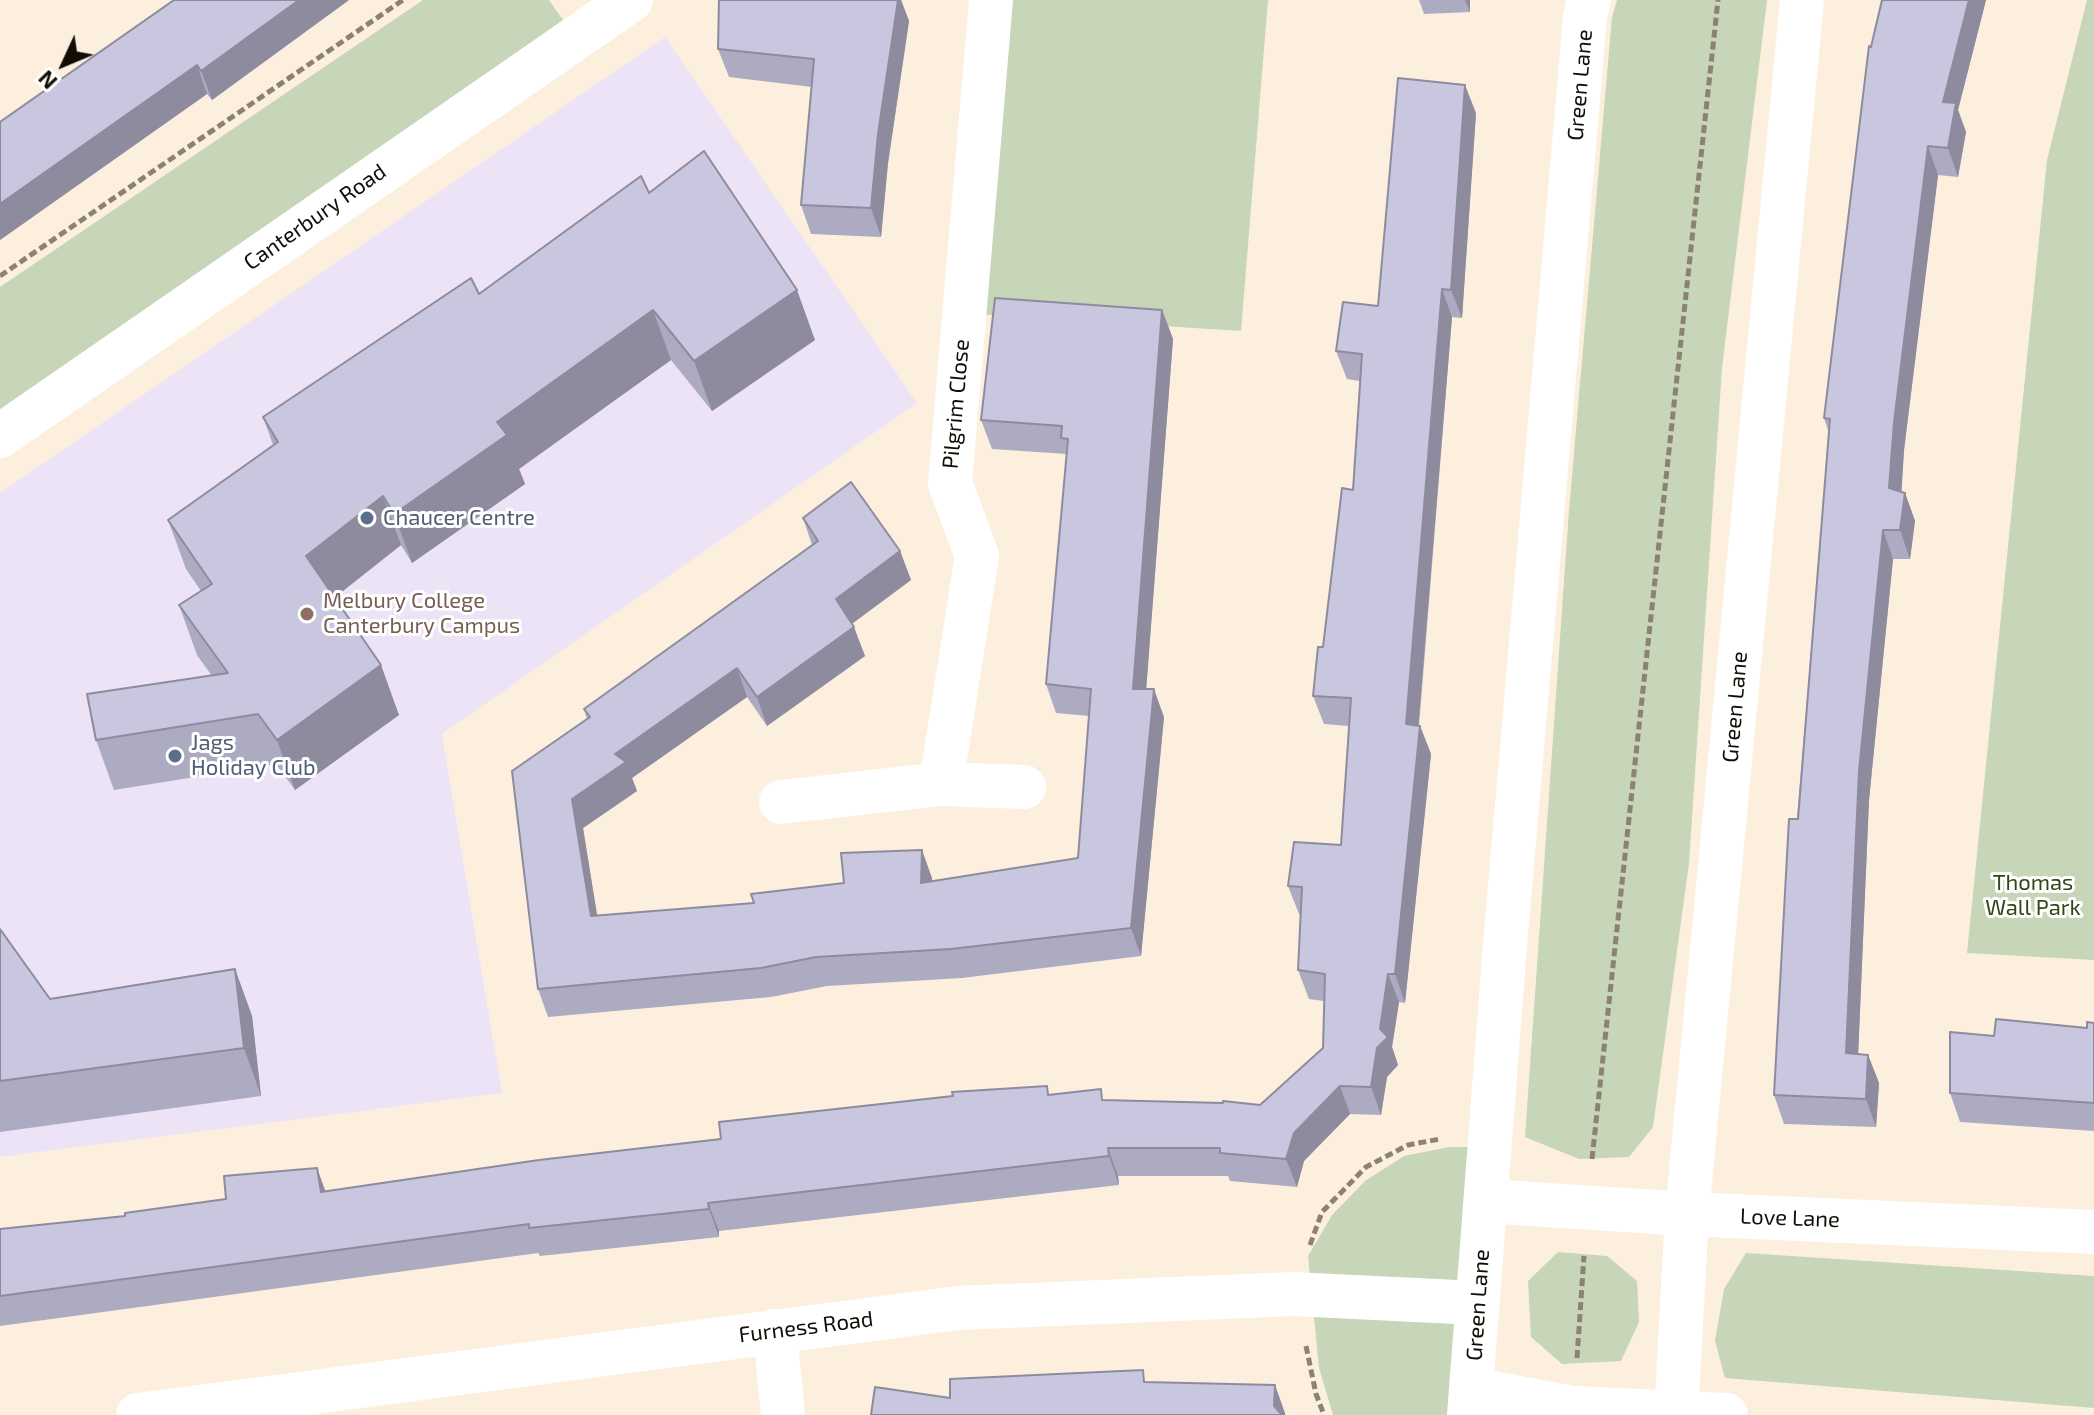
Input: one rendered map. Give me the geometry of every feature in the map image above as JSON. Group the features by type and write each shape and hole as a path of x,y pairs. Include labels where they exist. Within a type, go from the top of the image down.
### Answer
{"street":[{"name":"Canterbury Road","path":"0,436 580,14 631,0"},
{"name":"Pilgrim Close","path":"941,784 977,556 950,483 991,0"},
{"name":"Green Lane","path":"1471,1402 1490,1138 1589,0"},
{"name":"Green Lane","path":"1676,1413 1687,1214 1802,0"},
{"path":"781,802 941,784 1024,787"},
{"name":"Love Lane","path":"1486,1201 1687,1214 2094,1232"},
{"name":"Furness Road","path":"138,1415 268,1406 775,1331 958,1308 1304,1294 1477,1303"},
{"path":"775,1331 783,1415"},
{"path":"1471,1402 1726,1415"}],"path":[{"path":"0,276 403,0"},
{"path":"1573,1408 1587,1206 1718,0"},
{"path":"1324,1415 1307,1352 1304,1294 1308,1249 1322,1212 1366,1167 1408,1145 1456,1137 1490,1138"}],"shaded area":[{"name":"Melbury College Canterbury Campus","path":"665,37 917,403 442,734 502,1093 0,1157 0,493"}],"green space":[{"path":"423,0 549,0 563,20 0,415 0,287"},
{"path":"1004,0 1268,0 1241,331 974,314"},
{"path":"1617,0 1767,0 1722,368 1689,863 1653,1127 1629,1157 1579,1159 1525,1137 1569,510 1612,17"},
{"name":"Thomas Wall Park","path":"2087,0 2094,0 2094,960 1967,953 2047,160"},
{"path":"1449,1147 1479,1147 1457,1415 1333,1415 1319,1368 1308,1256 1332,1215 1365,1181 1404,1156"},
{"path":"1558,1252 1607,1256 1637,1281 1639,1322 1621,1361 1562,1364 1531,1337 1528,1281"},
{"path":"1746,1253 2094,1276 2094,1408 1725,1378 1715,1341 1724,1289"}],"building":[{"path":"174,0 299,0 201,71 197,65 0,204 0,122"},
{"path":"719,0 898,0 878,134 871,208 801,205 814,59 718,49"},
{"path":"1882,0 1969,0 1943,102 1956,103 1948,148 1928,146 1894,422 1889,488 1905,493 1900,530 1883,530 1859,771 1846,1053 1868,1055 1866,1099 1774,1095 1789,819 1798,819 1830,419 1824,418 1869,46"},
{"path":"1398,78 1465,85 1451,290 1442,289 1406,724 1420,726 1395,974 1388,974 1380,1029 1388,1037 1377,1048 1371,1087 1340,1086 1294,1133 1286,1159 1220,1153 1220,1148 1108,1148 1109,1156 708,1203 709,1209 529,1228 529,1224 0,1296 0,1229 125,1216 125,1213 226,1199 224,1176 317,1168 321,1192 539,1160 721,1139 719,1122 953,1096 952,1092 1047,1086 1048,1095 1101,1089 1102,1100 1223,1101 1260,1105 1323,1048 1325,974 1298,970 1302,887 1288,886 1294,842 1341,845 1351,698 1313,696 1318,647 1323,647 1342,488 1353,490 1362,354 1336,351 1343,302 1378,306"},
{"name":"Chaucer Centre","path":"704,151 797,290 694,361 653,310 497,422 507,435 394,514 383,496 306,556 381,665 277,740 258,714 96,740 87,694 228,673 179,605 212,584 168,520 278,442 263,417 471,278 479,294 641,176 649,193"},
{"path":"995,298 1162,310 1133,689 1154,689 1131,928 951,949 816,957 761,968 538,989 512,771 590,717 584,709 818,541 803,518 851,482 900,551 836,599 854,627 757,697 737,668 615,754 626,762 572,799 591,916 754,903 751,894 844,883 841,853 922,850 921,883 1078,858 1091,689 1046,684 1068,439 1061,438 1062,426 981,420"},
{"path":"0,929 50,999 235,969 244,1048 0,1081"},
{"path":"1996,1019 2087,1028 2087,1022 2094,1023 2094,1103 1950,1093 1950,1032 1994,1036"},
{"path":"1143,1370 1144,1382 1275,1385 1274,1406 1282,1415 871,1415 875,1387 950,1398 950,1379"}],"place":[{"name":"Chaucer Centre","path":"367,518"},
{"name":"Melbury College Canterbury Campus","path":"307,614"},
{"name":"Jags Holiday Club","path":"175,756"}]}
